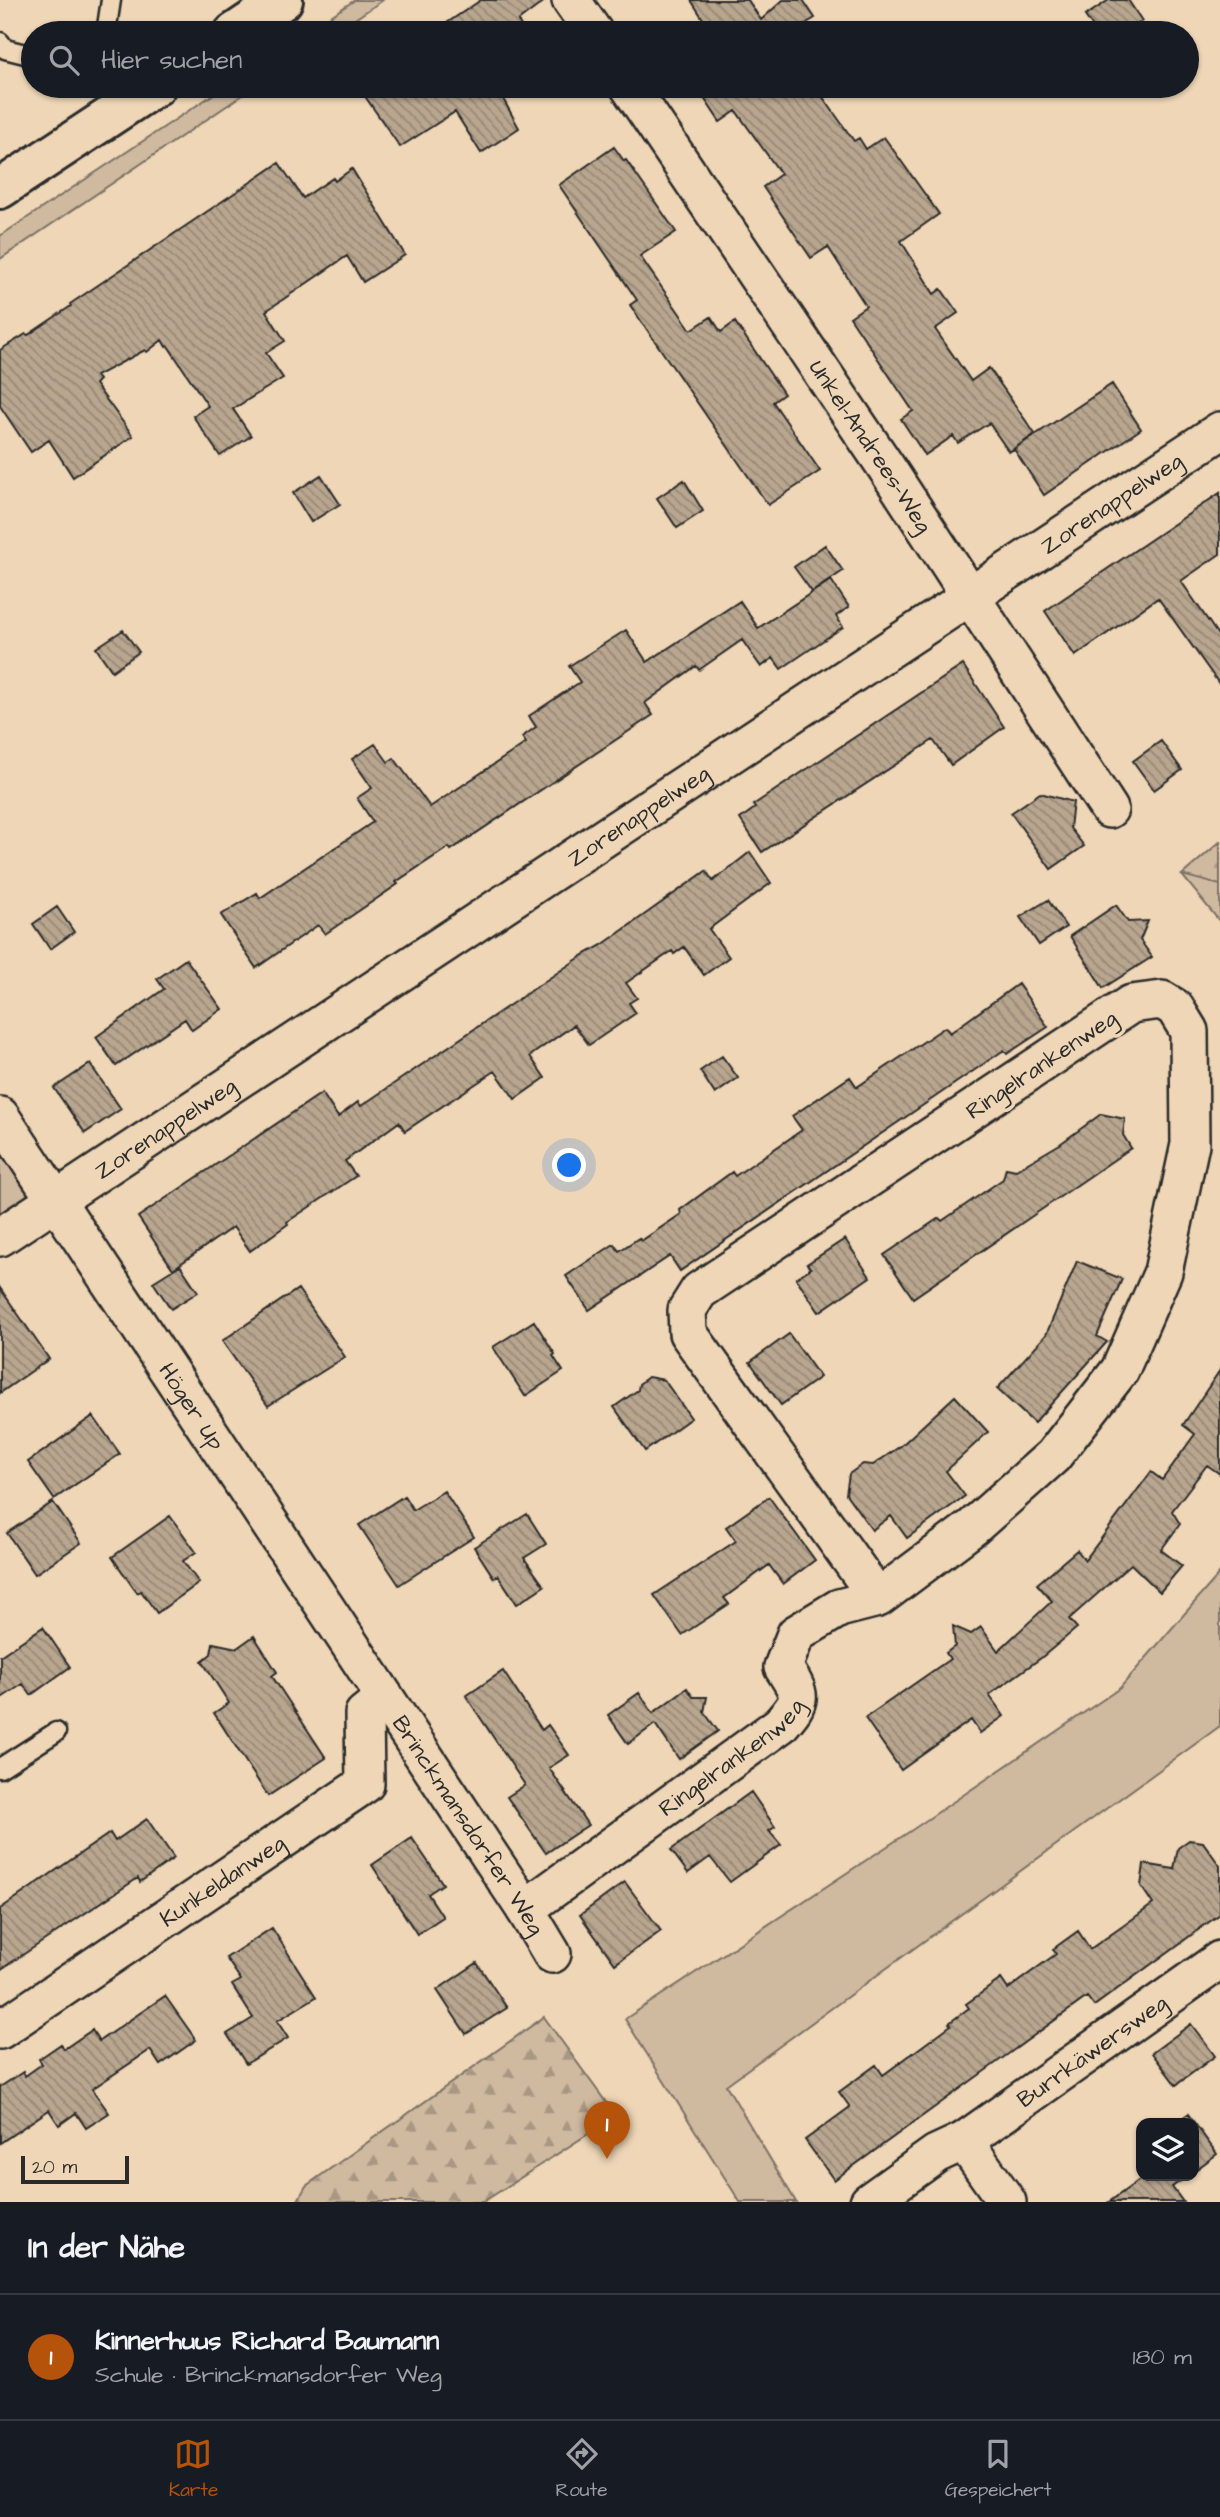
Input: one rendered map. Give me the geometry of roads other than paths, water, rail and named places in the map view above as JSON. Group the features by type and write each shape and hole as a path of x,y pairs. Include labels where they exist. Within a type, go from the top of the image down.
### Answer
{"main road":[{"path":"252,21 283,0"},
{"path":"0,189 115,98"}],"street":[{"path":"571,0 586,21"},
{"name":"Unkel-Andrees-Weg","path":"637,98 972,596 1109,809"},
{"name":"Zorenappelweg","path":"0,1237 1220,431"},
{"name":"Ringelrankenweg","path":"525,1909 780,1725 796,1707 798,1689 783,1667 796,1634 839,1608 878,1598 973,1527 1053,1456 1119,1370 1163,1272 1190,1144 1189,1031 1175,1008 1162,1000 1131,1004 699,1291 687,1311 688,1333 878,1598"},
{"name":"Höger Up","path":"0,1116 384,1698"},
{"name":"Brinckmansdorfer Weg","path":"384,1698 525,1909 552,1954"},
{"name":"Kunkeldanweg","path":"0,2030 365,1784 363,1714 384,1698"},
{"name":"Burrkäwersweg","path":"869,2202 936,2154 964,2141 1220,1961"},
{"path":"964,2141 1007,2202"}],"lane":[{"path":"108,21 111,0"},
{"path":"0,41 5,48 21,53"},
{"path":"0,1768 56,1732"}],"place":[{"name":"Kinnerhuus Richard Baumann","path":"607,2159"}]}
